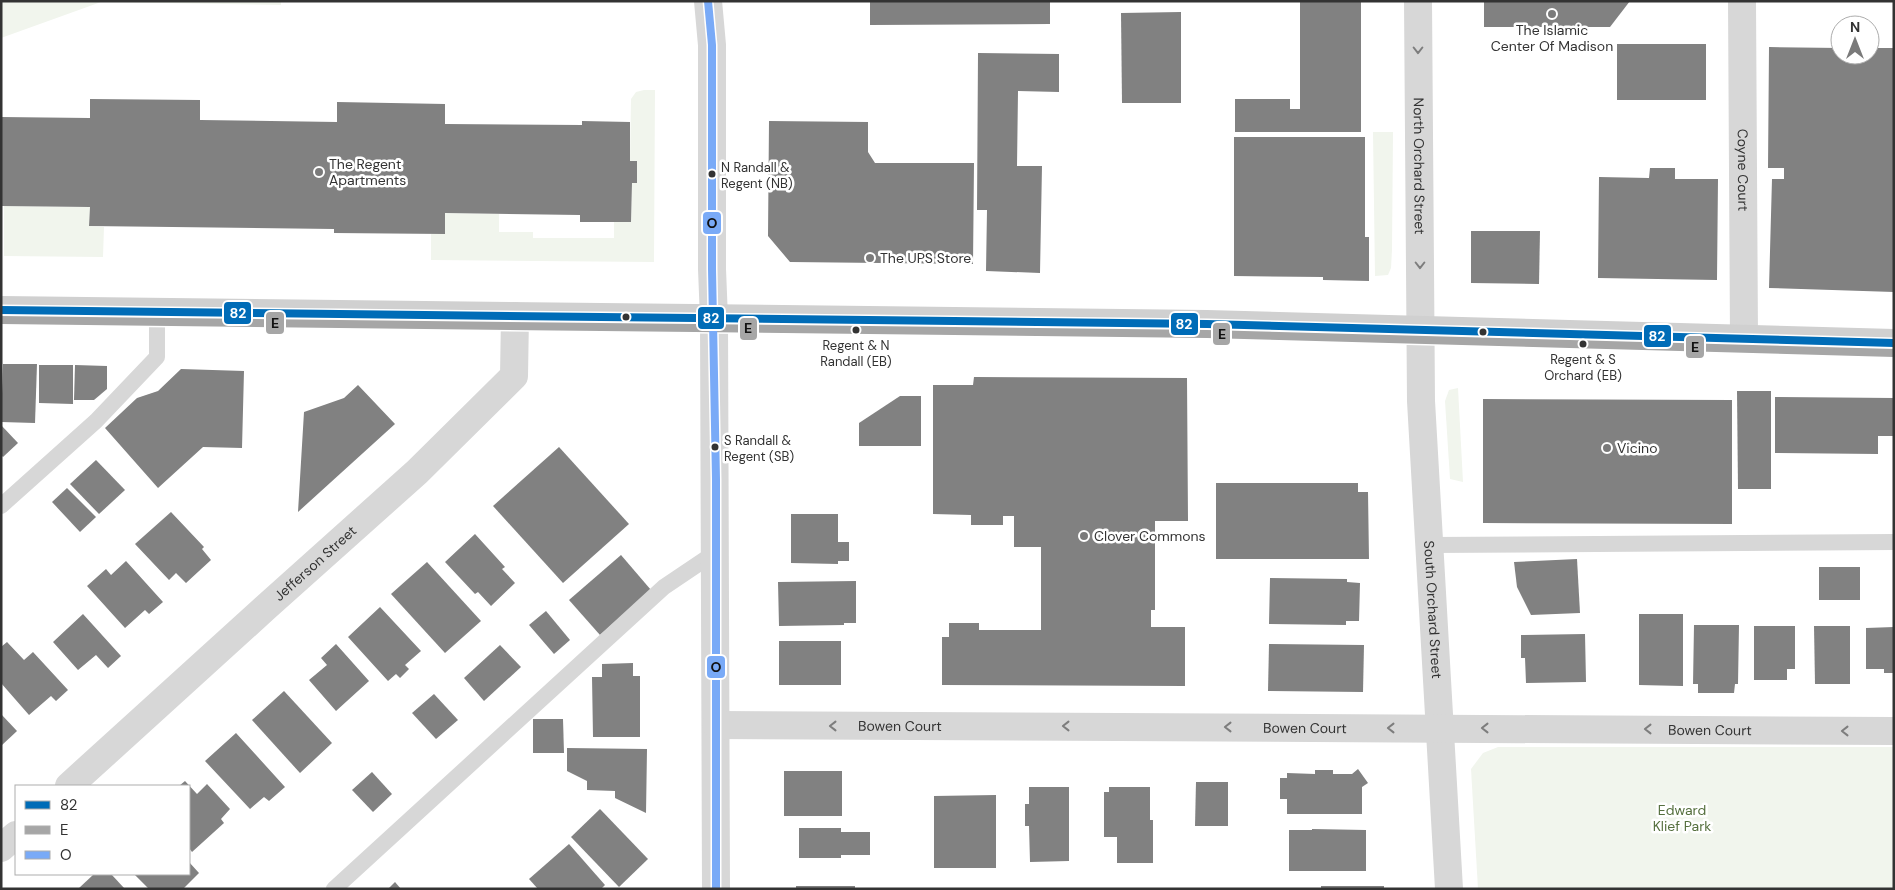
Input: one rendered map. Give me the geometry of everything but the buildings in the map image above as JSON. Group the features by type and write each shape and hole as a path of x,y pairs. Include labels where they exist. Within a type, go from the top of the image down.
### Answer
{"main road":[{"path":"1,310 1207,324 1894,343"}],"street":[{"path":"708,1 712,45 712,269 716,552 716,889"},
{"name":"North Orchard Street","path":"1418,1 1421,331"},
{"name":"Coyne Court","path":"1742,1 1744,339"},
{"name":"Jefferson Street","path":"70,785 417,472 514,376 515,316"},
{"name":"South Orchard Street","path":"1421,331 1421,401 1449,889"},
{"name":"Bowen Court","path":"716,725 1894,731"},
{"path":"1,848 15,836"}],"lane":[{"path":"1,506 96,421 157,357 157,312"},
{"path":"1430,545 1894,542"},
{"path":"334,889 664,588 716,552"}],"green space":[{"path":"1,1 281,1 281,5 101,2 1,38"},
{"path":"655,90 654,262 431,260 431,234 445,234 445,213 499,214 499,232 533,232 533,238 614,238 614,222 631,222 632,183 637,182 637,161 630,161 631,99 636,92"},
{"path":"1373,132 1393,132 1391,268 1388,275 1375,276"},
{"path":"4,206 90,207 89,226 104,227 103,257 4,256"},
{"path":"1458,388 1463,482 1450,479 1445,401 1449,390"},
{"name":"Edward Klief Park","path":"1498,747 1894,747 1894,889 1478,889 1471,769 1483,753"}],"transit line":[{"name":"O","path":"708,1 712,45 712,269 716,479 716,889"},
{"name":"82","path":"1,310 1207,324 1894,343"},
{"name":"E","path":"1,320 1207,334 1894,353"}],"place":[{"name":"The Islamic Center Of Madison","path":"1552,14"},
{"name":"The Regent Apartments","path":"319,172"},
{"name":"N Randall & Regent (NB)","path":"712,174"},
{"name":"The UPS Store","path":"870,258"},
{"name":"Regent & N Randall (EB)","path":"856,330"},
{"name":"Regent & S Orchard (EB)","path":"1583,344"},
{"name":"S Randall & Regent (SB)","path":"715,447"},
{"name":"Vicino","path":"1607,448"},
{"name":"Clover Commons","path":"1084,536"}]}
